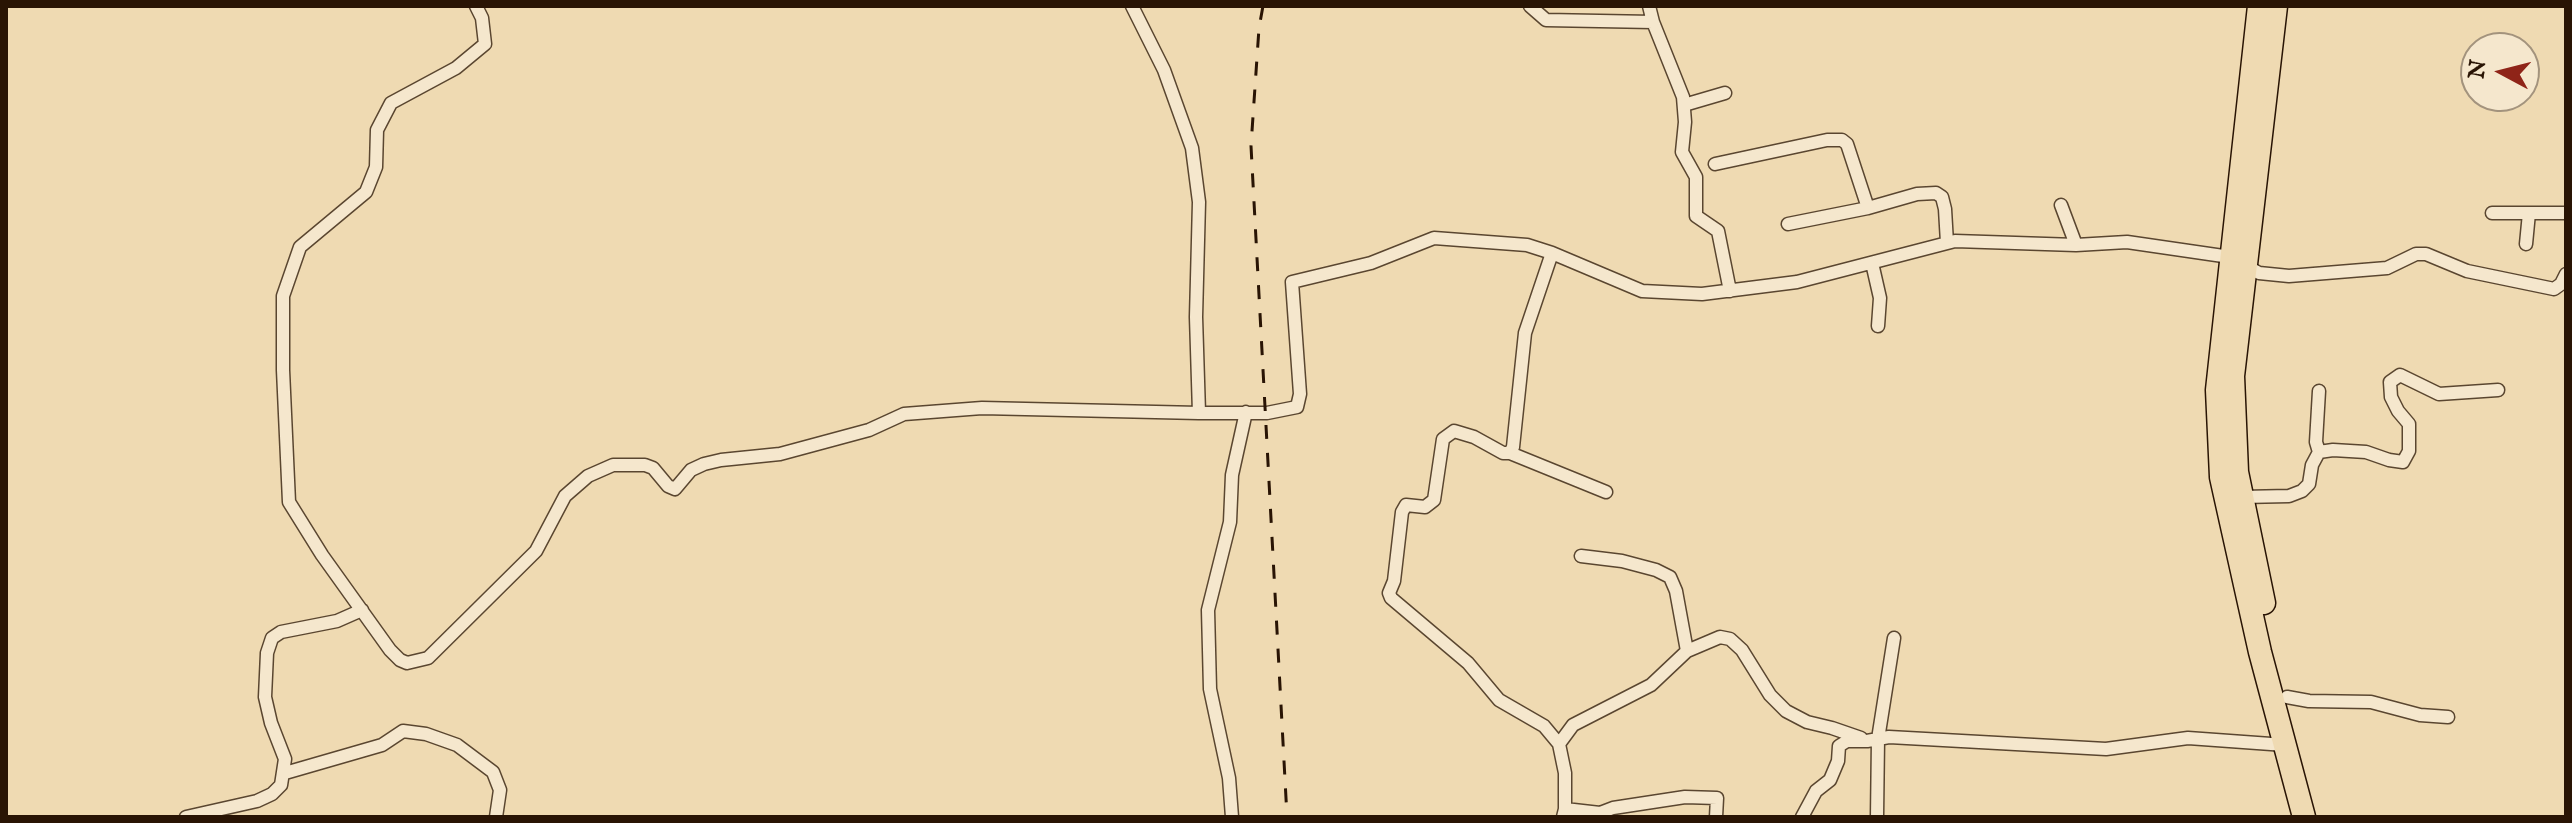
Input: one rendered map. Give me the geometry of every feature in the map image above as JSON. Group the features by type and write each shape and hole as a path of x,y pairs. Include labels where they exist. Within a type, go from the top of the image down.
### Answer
{"highway":[{"path":"2259,6 2238,261 2233,376 2237,472 2274,650 2319,817"},
{"path":"2276,6 2217,390 2221,477 2260,652 2304,817"}],"street":[{"path":"476,6 482,18 485,44 456,68 391,103 377,130 376,167 366,192 300,247 283,296 289,502 400,660 414,663 428,658 536,551 565,496 588,476 613,465 653,468 668,486 675,489 691,470 704,464 791,451 869,430 904,414 982,408 1283,412 1297,407 1299,402 1292,282 1371,263 1434,238 1527,245 1642,291 1702,294 1797,282 1955,241 2076,245 2127,242 2238,261 2259,273 2289,276 2387,268 2416,254 2426,254 2467,271 2554,289 2566,274"},
{"path":"1132,6 1164,70 1192,148 1199,202 1196,267 1199,413"},
{"path":"1530,6 1546,20 1653,22"},
{"path":"1649,6 1684,105 1682,152 1696,177 1696,216 1718,231 1730,291"},
{"path":"1684,105 1725,93"},
{"path":"1715,164 1827,140 1842,140 1847,144 1868,208"},
{"path":"1788,224 1868,208 1917,194 1936,193 1942,197 1945,209 1947,243"},
{"path":"2061,205 2076,245"},
{"path":"2492,213 2566,213"},
{"path":"2526,244 2529,213"},
{"path":"1510,453 1525,333 1552,253"},
{"path":"1872,263 1880,298 1878,326"},
{"path":"2319,452 2366,452 2403,462 2409,451 2409,424 2391,397 2390,382 2400,375 2439,394 2498,390"},
{"path":"2242,497 2279,497 2302,491 2309,484 2312,465 2319,452 2316,442 2319,391"},
{"path":"1232,817 1229,778 1210,689 1208,610 1230,522 1232,475 1246,412"},
{"path":"1606,492 1454,431 1443,439 1434,500 1425,507 1406,505 1402,512 1394,581 1389,593 1391,598 1468,663 1499,700 1544,726 1559,744 1565,773 1564,813 1600,815 1613,808 1685,797 1717,798 1716,817"},
{"path":"1581,556 1622,561 1670,577 1676,591 1687,651"},
{"path":"186,817 257,801 272,794 281,785 285,759 265,697 267,653 272,638 281,632 337,621 362,610"},
{"path":"1559,744 1573,725 1651,685 1687,651 1720,637 1730,639 1757,671 1770,695 1786,711 1807,722 1873,740"},
{"path":"1877,817 1873,740 1894,638"},
{"path":"2287,697 2309,701 2371,702 2420,715 2448,717"},
{"path":"285,773 382,745 403,731 426,734 457,745 493,772 500,790 496,817"},
{"path":"1802,817 1816,791 1830,780 1838,761 1839,746 1847,741 1889,737 2106,749 2188,738 2285,745"}],"railway":[{"path":"1263,6 1251,146 1287,817"}]}
